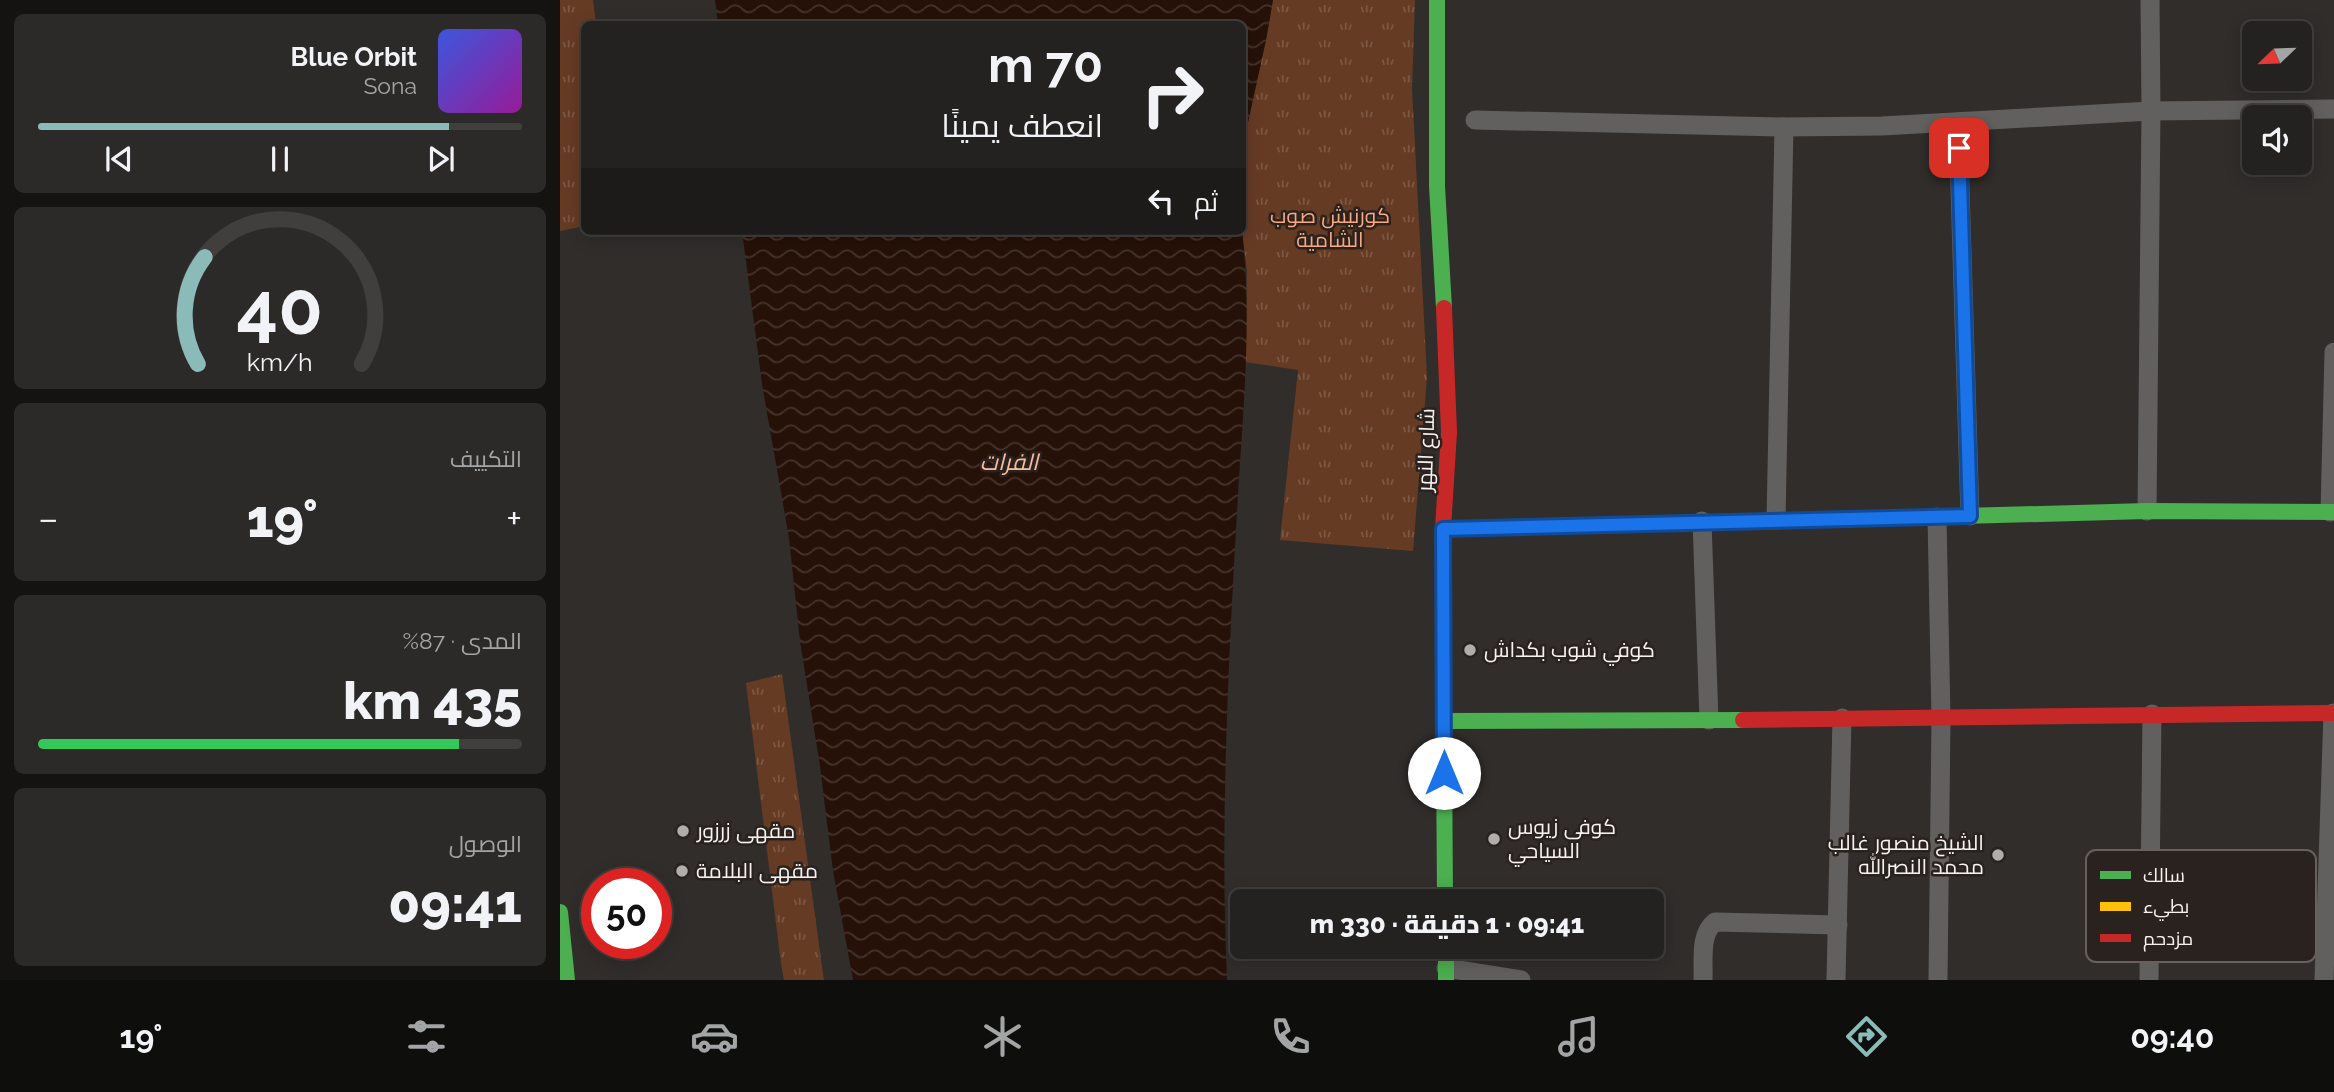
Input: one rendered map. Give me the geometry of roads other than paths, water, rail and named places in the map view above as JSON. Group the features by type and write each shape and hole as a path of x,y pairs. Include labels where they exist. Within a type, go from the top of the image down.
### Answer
{"street":[{"name":"شارع النهر","path":"1437,0 1437,186 1448,380 1448,457 1443,529 1445,889"},
{"path":"2147,512 2150,0"},
{"path":"1475,120 1784,127 1882,126 2151,111 2334,108"},
{"path":"1958,122 1970,516"},
{"path":"1776,520 1784,127"},
{"path":"1443,529 2147,512 2332,512 2334,352"},
{"path":"1937,517 1941,719 1938,980"},
{"path":"1702,521 1709,720"},
{"path":"1444,721 1941,719 2333,713 2324,980"},
{"path":"2150,850 2152,714"},
{"path":"1836,980 1842,718"},
{"path":"560,912 567,980"},
{"path":"1703,980 1704,937 1709,926 1715,922 1838,925"},
{"path":"2149,962 2149,980"},
{"path":"1446,974 1521,980"}],"water":[{"path":"715,0 1273,0 1246,131 1246,21 718,21"},
{"name":"الفرات","path":"743,235 1242,235 1247,336 1226,746 1224,863 1227,980 853,980 833,871 800,641 789,538 762,384"}],"place":[{"name":"كوفي شوب بكداش","path":"1470,650"},
{"name":"مقهى زرزور","path":"683,831"},
{"name":"كوفي زيوس السياحي","path":"1494,839"},
{"name":"الشيخ منصور غالب محمد النصرالله","path":"1998,855"},
{"name":"مقهى البلامة","path":"682,871"}],"park label":[{"name":"كورنيش صوب الشامية","path":"1330,228"}]}
